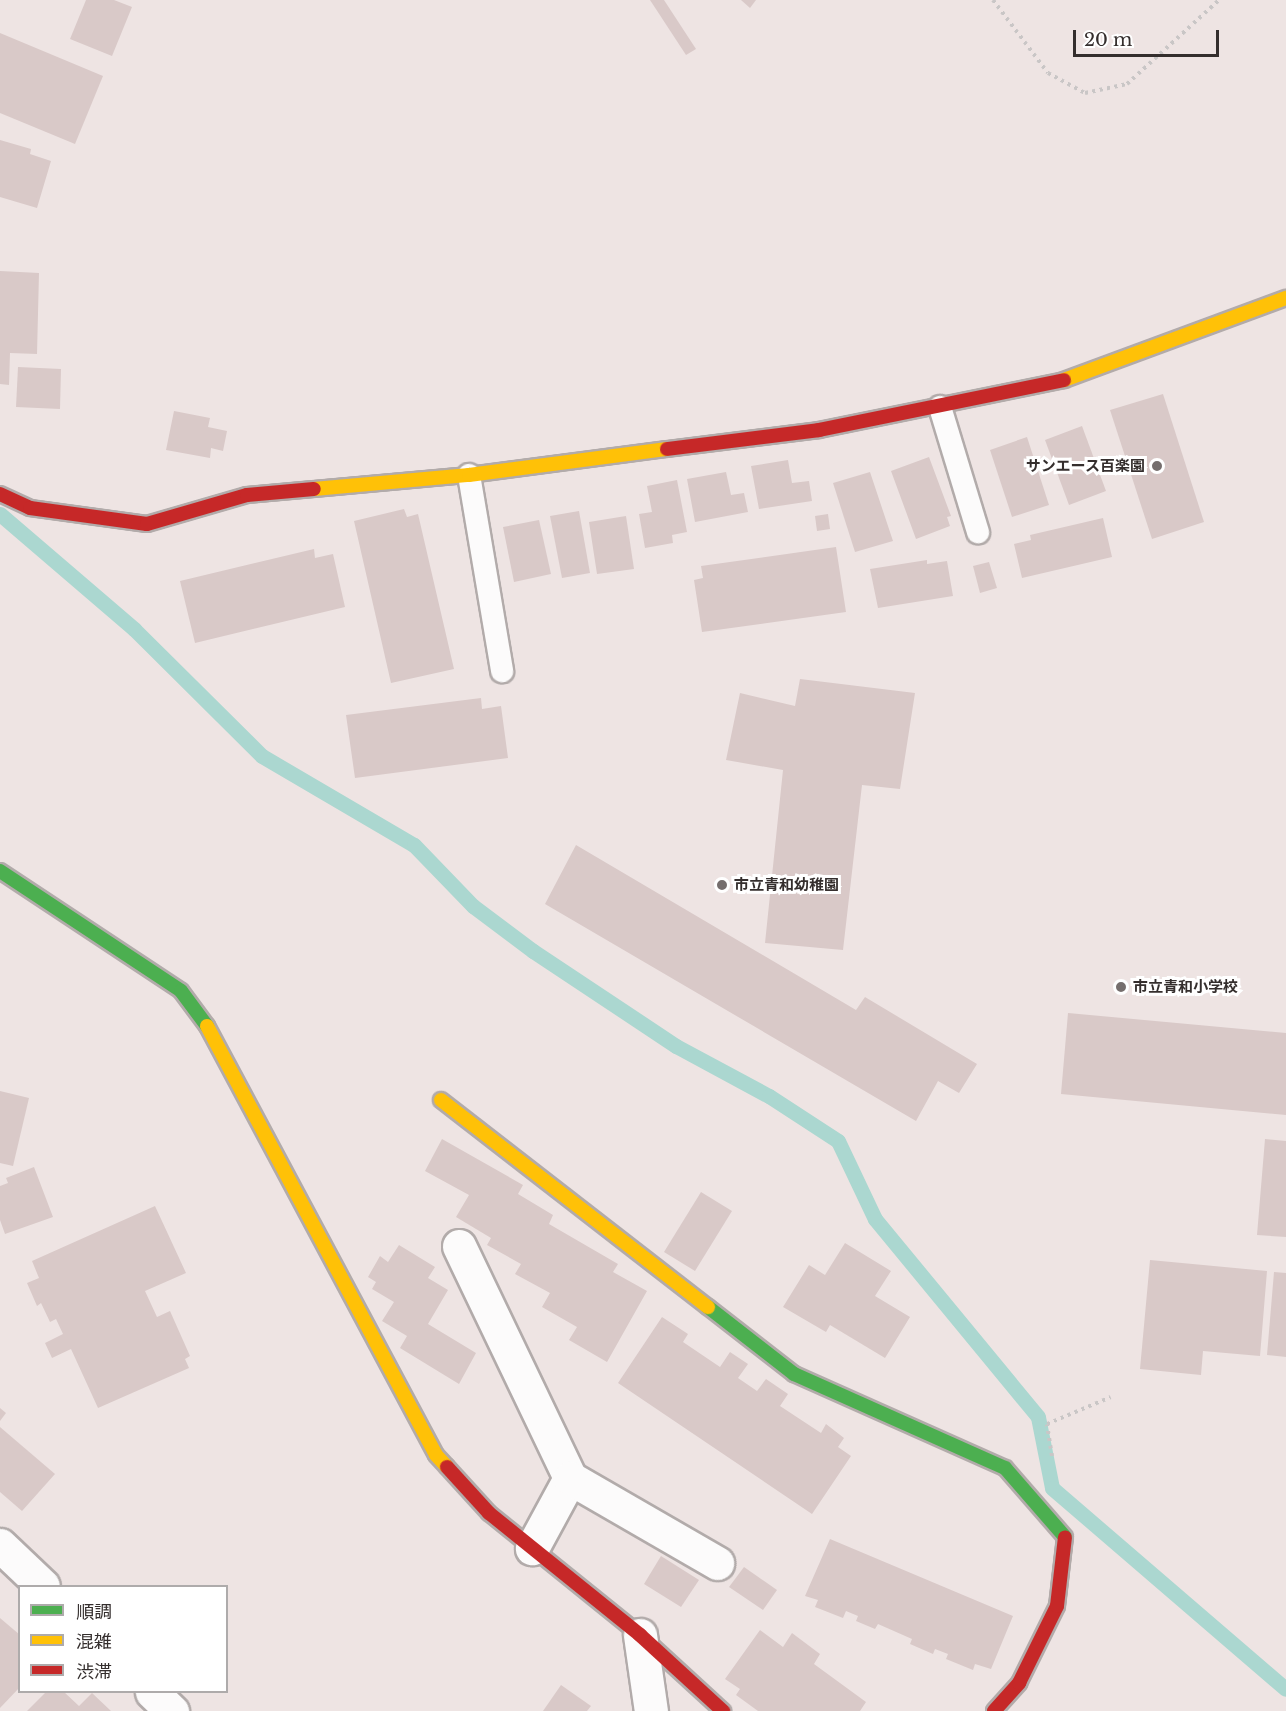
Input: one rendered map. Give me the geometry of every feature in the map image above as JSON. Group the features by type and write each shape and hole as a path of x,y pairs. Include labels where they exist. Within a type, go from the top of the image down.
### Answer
{"street":[{"path":"0,494 30,508 147,524 247,495 469,475 819,430 940,407 1077,377 1286,298"},
{"path":"0,871 181,991 210,1030 436,1455 489,1513 640,1635 723,1711"},
{"path":"441,1100 794,1374 1005,1468 1065,1537 1057,1606 1019,1683 994,1711"},
{"path":"459,1246 570,1478 717,1563"},
{"path":"532,1548 570,1478"},
{"path":"0,1545 41,1585"},
{"path":"640,1635 651,1711"},
{"path":"153,1693 172,1711"}],"lane":[{"path":"940,407 978,532"},
{"path":"469,475 502,671"}],"path":[{"path":"993,0 1048,73 1085,93 1127,84 1219,0"},
{"path":"1052,1458 1047,1424 1111,1397"}],"building":[{"path":"86,0 114,0 132,7 112,56 70,39"},
{"path":"650,0 664,0 696,49 686,55"},
{"path":"741,0 756,0 750,8"},
{"path":"0,33 103,76 75,144 0,113"},
{"path":"0,140 31,149 30,154 51,161 37,208 0,197"},
{"path":"0,271 39,273 37,354 10,353 9,385 0,384"},
{"path":"18,367 61,369 60,409 16,407"},
{"name":"サンエース百楽園","path":"1163,394 1204,522 1152,539 1110,410"},
{"path":"174,411 210,418 208,427 227,431 223,451 211,448 210,458 166,450"},
{"path":"1082,426 1106,491 1069,505 1045,440"},
{"path":"1027,437 1049,505 1012,517 990,450"},
{"path":"929,457 951,516 947,517 950,526 916,539 891,471"},
{"path":"788,460 792,483 809,481 812,501 759,509 751,466"},
{"path":"726,472 731,495 744,493 748,512 695,522 687,479"},
{"path":"870,472 893,541 855,552 833,483"},
{"path":"677,480 687,532 672,535 673,543 645,548 639,514 652,512 647,486"},
{"path":"404,509 407,517 418,514 454,669 391,683 354,521"},
{"path":"579,511 590,573 562,578 550,516"},
{"path":"828,514 830,529 817,531 815,516"},
{"path":"626,516 634,569 597,574 589,522"},
{"path":"1103,518 1112,557 1022,578 1014,544 1031,540 1030,535"},
{"path":"539,520 551,574 514,582 503,527"},
{"path":"836,547 846,612 702,632 694,580 703,578 701,566"},
{"path":"314,549 315,558 333,554 345,607 195,643 180,581"},
{"path":"927,560 927,564 947,561 953,596 878,608 870,569"},
{"path":"989,562 997,588 980,593 973,566"},
{"path":"800,679 915,693 900,789 862,785 843,950 765,943 783,770 726,760 740,693 795,706"},
{"path":"481,698 482,709 501,706 508,758 355,778 346,715"},
{"path":"576,845 856,1010 865,997 977,1064 959,1093 938,1081 916,1121 545,904"},
{"path":"1068,1013 1286,1033 1286,1115 1061,1094"},
{"path":"0,1091 29,1098 13,1166 0,1163"},
{"path":"442,1139 523,1185 518,1194 553,1215 549,1224 618,1264 613,1272 647,1291 607,1362 569,1340 577,1327 542,1307 550,1293 515,1274 521,1264 487,1245 491,1238 456,1217 469,1195 425,1171"},
{"path":"1265,1139 1286,1141 1286,1237 1257,1235"},
{"path":"34,1167 53,1217 5,1234 0,1220 0,1186 8,1183 6,1178"},
{"path":"701,1192 732,1211 695,1271 664,1252"},
{"path":"155,1206 186,1273 145,1291 157,1317 170,1311 190,1356 185,1359 189,1368 98,1408 71,1349 52,1358 45,1343 63,1334 56,1319 50,1322 41,1303 37,1306 27,1283 39,1278 32,1261"},
{"path":"845,1243 891,1271 875,1296 910,1317 885,1358 830,1325 826,1332 783,1307 809,1265 825,1275"},
{"path":"399,1245 435,1267 428,1278 448,1290 428,1324 476,1353 459,1384 400,1348 407,1336 382,1321 394,1302 372,1289 376,1282 368,1277 380,1256 388,1262"},
{"path":"1150,1260 1267,1271 1260,1356 1203,1351 1201,1375 1140,1369"},
{"path":"1274,1272 1286,1273 1286,1357 1267,1355"},
{"path":"662,1317 688,1334 683,1342 720,1367 730,1352 748,1364 738,1378 757,1391 766,1379 788,1394 780,1406 821,1433 826,1424 844,1438 838,1447 851,1456 812,1514 618,1383"},
{"path":"0,1408 6,1413 0,1421"},
{"path":"0,1427 55,1474 22,1511 0,1492"},
{"path":"830,1539 1013,1616 991,1669 975,1664 973,1670 946,1659 948,1654 935,1649 933,1654 910,1644 912,1639 878,1624 875,1629 856,1621 858,1616 846,1611 843,1618 815,1607 818,1600 805,1596"},
{"path":"661,1556 699,1580 681,1607 644,1584"},
{"path":"744,1567 777,1590 763,1610 729,1587"},
{"path":"0,1618 18,1633 18,1689 0,1708"},
{"path":"760,1630 783,1647 792,1633 820,1654 814,1664 866,1702 860,1711 758,1711 736,1695 740,1689 725,1679"},
{"path":"561,1685 591,1706 587,1711 543,1711"},
{"path":"45,1693 65,1693 79,1706 92,1693 111,1711 27,1711"}],"waterway":[{"path":"0,514 134,629 262,756 414,845 473,906 533,951 676,1046 769,1096 838,1141 875,1219 1038,1417 1052,1488 1286,1689"}],"traffic: fast":[{"path":"0,871 181,991 207,1026"},
{"path":"708,1307 794,1374 1005,1468 1065,1537"}],"traffic: slow":[{"path":"1064,380 1286,298"},
{"path":"314,489 469,475 667,449"},
{"path":"207,1026 436,1455 447,1467"},
{"path":"441,1100 708,1307"}],"traffic: jam":[{"path":"667,449 819,430 1064,380"},
{"path":"0,494 30,508 147,524 247,495 314,489"},
{"path":"447,1467 489,1513 640,1635 723,1711"},
{"path":"994,1711 1019,1683 1057,1606 1065,1537"}],"place":[{"name":"サンエース百楽園","path":"1157,466"},
{"name":"市立青和幼稚園","path":"722,885"},
{"name":"市立青和小学校","path":"1121,987"}]}
